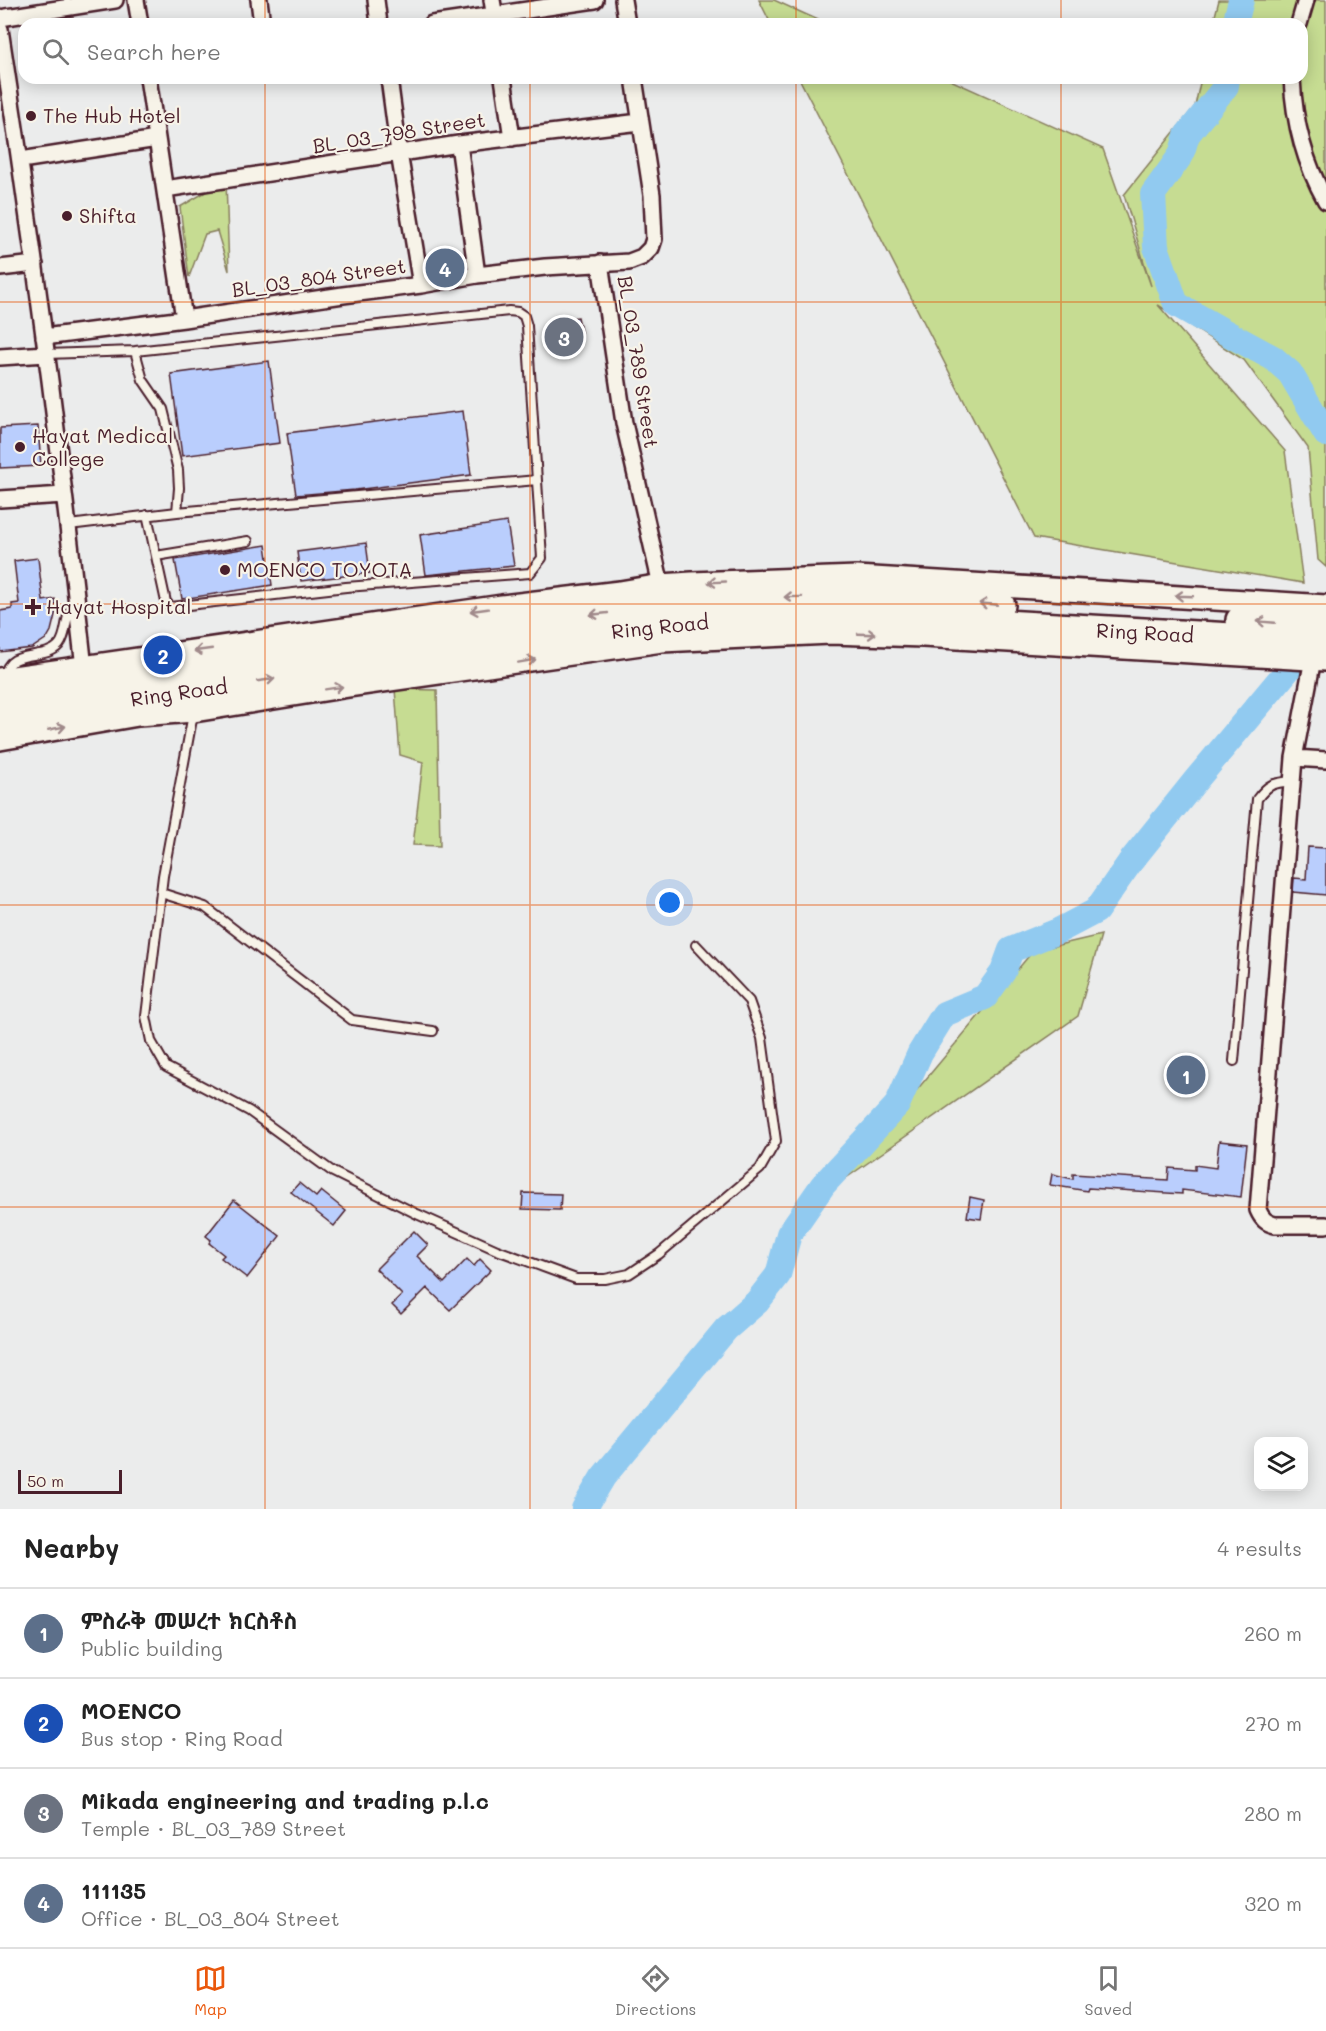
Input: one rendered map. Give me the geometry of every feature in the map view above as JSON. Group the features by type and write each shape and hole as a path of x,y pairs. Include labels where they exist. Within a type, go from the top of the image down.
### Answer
{"highway":[{"name":"Ring Road","path":"2,686 130,678 447,632 606,613 787,597 916,597 1318,640"},
{"name":"Ring Road","path":"0,720 451,653 627,629 736,619 893,617 1067,629 1318,640"}],"street":[{"path":"0,18 115,0"},
{"path":"136,0 139,18"},
{"path":"259,0 261,18"},
{"path":"376,0 378,18"},
{"path":"466,18 595,0"},
{"path":"623,0 626,18"},
{"path":"1301,18 1306,0"},
{"path":"0,29 3,67 21,160 35,264 69,525 84,668"},
{"path":"149,84 184,319"},
{"path":"390,84 421,285"},
{"path":"504,84 512,138"},
{"name":"BL_03_789 Street","path":"635,84 652,195 654,239 651,248 642,256 629,262 600,263 624,423 661,585"},
{"path":"1292,84 1299,137 1310,168 1326,201"},
{"name":"BL_03_798 Street","path":"165,189 459,144 640,122"},
{"path":"21,160 157,140"},
{"path":"459,144 477,275"},
{"name":"BL_03_804 Street","path":"44,337 184,319 477,275 600,263"},
{"path":"0,268 35,264"},
{"path":"0,357 46,354"},
{"path":"0,499 64,495"},
{"name":"Ring Road","path":"2,686 84,668 661,585 857,577 1318,640"},
{"name":"Ring Road","path":"0,739 138,715 194,711 593,650 683,640 831,633 1261,657 1318,640"},
{"path":"1318,640 1294,758 1258,1210 1262,1218 1275,1225 1326,1225"},
{"path":"1294,758 1326,760"}],"lane":[{"path":"46,354 135,351 509,310 524,316 542,558 530,573 346,587 171,607 166,602 147,515"},
{"path":"135,351 143,380 163,409 178,470 177,512"},
{"path":"69,525 177,512 537,480"},
{"path":"156,556 248,542"},
{"path":"2,686 6,669 14,660 53,650 60,643 69,613 78,610"},
{"path":"194,711 161,894 146,1016 151,1041 166,1067 249,1111 333,1172 497,1250 576,1279 605,1279 629,1274 659,1254 760,1168 776,1141 762,1038 749,1001 696,945"},
{"path":"1234,1061 1257,799 1272,783 1292,781"},
{"path":"161,894 205,907 352,1020 433,1031"}],"green space":[{"path":"759,0 774,0 814,18 768,18"},
{"path":"1219,0 1326,0 1326,567 1318,560 1308,448 1244,360 1158,305 1285,451 1303,583 1034,538 802,84 959,84 1103,149 1151,286 1124,195 1195,106 1200,84 1308,84 1308,18 1214,18"},
{"path":"226,180 229,271 217,231 205,234 189,277 180,207"},
{"path":"395,689 437,690 440,846 413,845 423,762 400,755"},
{"path":"1101,935 1078,1016 839,1183 1033,951"}],"building":[{"path":"578,317 582,337 558,339 556,320"},
{"path":"269,361 280,443 182,456 171,374"},
{"path":"463,411 471,475 296,495 287,433"},
{"name":"Hayat Medical College","path":"38,426 41,466 0,468 0,428"},
{"path":"507,522 514,566 426,575 420,535"},
{"path":"366,543 370,573 301,581 297,552"},
{"path":"266,545 272,585 182,599 175,560"},
{"name":"Hayat Hospital","path":"38,558 43,601 55,599 56,611 51,631 47,638 32,648 0,652 0,611 12,609 12,604 19,603 14,561"},
{"path":"1308,847 1326,848 1326,895 1293,892 1294,878 1306,879"},
{"path":"1219,1141 1247,1144 1241,1197 1182,1190 1182,1194 1088,1188 1087,1191 1050,1185 1052,1174 1073,1179 1073,1174 1168,1180 1169,1168 1195,1170 1195,1165 1216,1168"},
{"path":"299,1183 316,1197 321,1191 346,1211 334,1226 291,1192"},
{"path":"523,1193 561,1194 560,1210 522,1209"},
{"path":"970,1197 984,1200 981,1219 967,1217"},
{"path":"234,1200 280,1236 247,1278 221,1258 224,1255 209,1243 211,1240 206,1236"},
{"path":"414,1231 428,1245 417,1256 444,1283 467,1259 474,1266 480,1259 491,1270 450,1310 427,1288 401,1314 392,1305 402,1295 376,1269"}],"waterway":[{"path":"1236,18 1241,0"},
{"path":"1226,84 1187,135 1181,155 1153,194 1156,247 1176,304 1273,358 1290,373 1326,434"},
{"path":"584,1509 603,1477 726,1329 757,1302 778,1275 789,1234 823,1185 897,1105 920,1053 944,1014 985,997 1003,972 1011,950 1058,931 1096,911 1131,861 1312,641"}],"place":[{"name":"The Hub Hotel","path":"31,116"},
{"name":"Shifta","path":"67,216"},
{"name":"111135","path":"445,268"},
{"name":"Mikada engineering and trading p.l.c","path":"564,337"},
{"name":"Hayat Medical College","path":"20,447"},
{"name":"MOENCO TOYOTA","path":"225,570"},
{"name":"Hayat Hospital","path":"33,607"},
{"name":"MOENCO","path":"163,655"},
{"name":"ምስራቅ መሠረተ ክርስቶስ","path":"1186,1075"}]}
